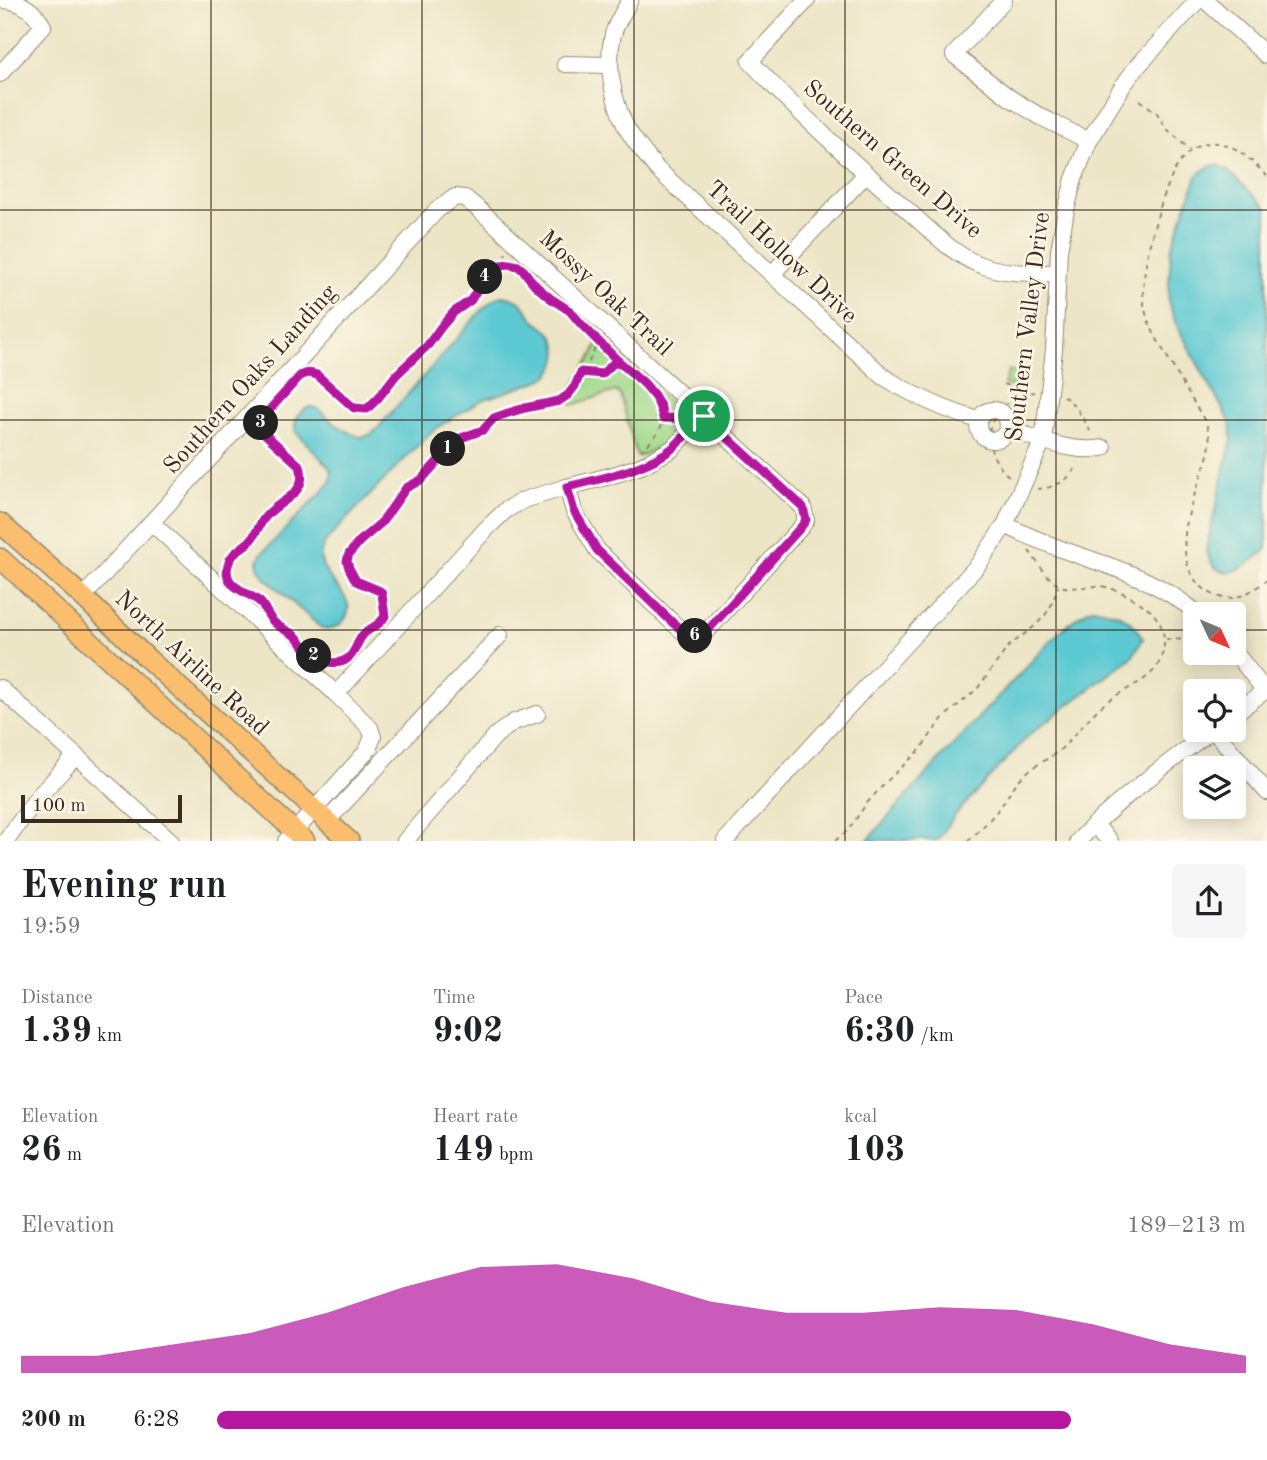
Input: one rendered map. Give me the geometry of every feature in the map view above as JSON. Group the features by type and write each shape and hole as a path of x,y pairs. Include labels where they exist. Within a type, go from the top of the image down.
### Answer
{"main road":[{"name":"North Airline Road","path":"0,523 349,841"},
{"path":"0,558 295,837"}],"street":[{"path":"0,0 22,4 38,17 43,26 0,74"},
{"name":"Trail Hollow Drive","path":"630,0 613,32 609,65 617,104 626,126 657,169 884,377 910,394 950,412 979,420 978,430 989,440 1002,437 1007,429 1077,450 1103,447"},
{"name":"Southern Green Drive","path":"807,0 750,61 866,174 948,245 976,263 1002,272 1057,273"},
{"path":"1004,0 954,55 1010,98 1089,141"},
{"name":"Southern Valley Drive","path":"725,841 970,575 1005,526 1043,440 1054,350 1059,251 1074,179 1089,141 1129,78 1198,0"},
{"path":"1205,0 1267,56"},
{"path":"565,64 609,65"},
{"path":"772,274 866,174"},
{"name":"Mossy Oak Trail","path":"455,197 465,198 483,213 803,507 806,520 708,630 695,636 684,632 673,623 597,550 574,511 567,487"},
{"name":"Southern Oaks Landing","path":"83,597 428,220 455,197"},
{"path":"336,694 506,510 524,500 641,466 672,449 702,417"},
{"path":"152,523 370,728 373,737 367,751 321,815"},
{"path":"1005,526 1143,578 1167,590 1183,602"},
{"path":"295,837 321,815 500,635"},
{"path":"1245,665 1266,690 1246,705"},
{"path":"0,688 171,841"},
{"path":"405,841 496,735 514,722 537,714"},
{"path":"1078,841 1147,779 1196,742"},
{"path":"1223,742 1267,792"},
{"path":"6,841 37,798 75,757"},
{"path":"1094,824 1110,841"}],"path":[{"path":"1140,100 1157,113 1166,128 1191,150"},
{"path":"1267,176 1246,156 1226,145 1205,143 1191,150 1174,172 1155,222 1144,279 1147,317 1209,433 1207,459 1184,537 1188,568 1193,579 1206,591 1222,599 1238,597 1267,580"},
{"path":"300,376 304,373 317,375 354,408 367,409 396,375 428,345 454,312 471,300 485,276 501,265 518,266 550,298 570,311"},
{"path":"576,318 645,384 661,408 661,426 639,453"},
{"path":"312,655 333,663 348,659 362,635 382,622 385,616 382,594 356,581 347,561 349,554 382,522 406,488 421,480 458,439 483,430 494,418 559,401 568,395 596,348 597,340"},
{"path":"581,372 602,374 617,360"},
{"path":"1021,394 1018,387 1023,375"},
{"path":"1004,384 1018,387"},
{"path":"1059,394 1071,401 1090,431"},
{"path":"655,417 702,417"},
{"path":"228,576 227,566 236,551 251,540 269,512 290,497 301,482 300,466 265,434 261,426 262,418"},
{"path":"1034,488 1045,488 1064,481 1070,477 1078,463"},
{"path":"968,841 988,821 1022,777 1060,749 1095,711 1146,677 1157,667 1163,653 1165,638 1157,617 1135,600 1101,586 1070,588 1059,585 1046,574 1026,547"},
{"path":"835,841 849,829 880,788 919,751 943,718 977,689 1009,646 1046,614 1059,585"},
{"path":"252,597 266,610"},
{"path":"282,628 300,640 306,650"},
{"path":"1165,638 1183,639"}],"green space":[{"path":"600,336 687,419 673,437 637,457 620,395 616,391 572,405 568,395 593,354"},
{"path":"1009,370 1023,375 1019,387 1004,384"}],"water":[{"path":"1218,165 1227,170 1267,208 1267,549 1242,568 1225,572 1217,569 1211,562 1206,549 1232,439 1230,422 1176,324 1168,301 1171,249 1197,176 1209,166"},
{"path":"501,296 518,301 535,321 552,335 558,353 553,370 544,379 482,400 429,434 337,529 324,545 321,557 327,574 348,603 348,611 345,619 337,626 326,630 320,627 264,577 258,566 261,554 331,481 332,473 328,466 295,431 298,416 309,407 315,408 349,432 363,437 369,435 482,310"},
{"path":"1092,608 1122,616 1138,631 1143,639 1132,657 1030,734 955,815 938,840 868,840 1052,640 1071,622"}],"route":[{"path":"704,416 700,419 663,418 654,395 617,360 602,374 581,372 575,386 559,401 494,418 483,430 458,439 421,480 406,488 377,528 349,554 347,561 356,581 382,594 385,616 376,627 362,635 348,659 340,662 333,663 312,655 300,640 272,621 261,603 231,584 228,576 227,566 231,557 251,540 269,512 285,502 301,482 300,466 265,434 261,426 262,418 304,373 317,375 354,408 367,409 396,375 428,345 454,312 471,300 485,276 501,265 518,266 550,298 570,311 617,360 645,384 654,395 661,408 663,418 687,419 700,419 672,449 641,466 567,487 574,511 597,550 673,623 684,632 695,636 708,630 806,520 803,507 704,416"}]}
